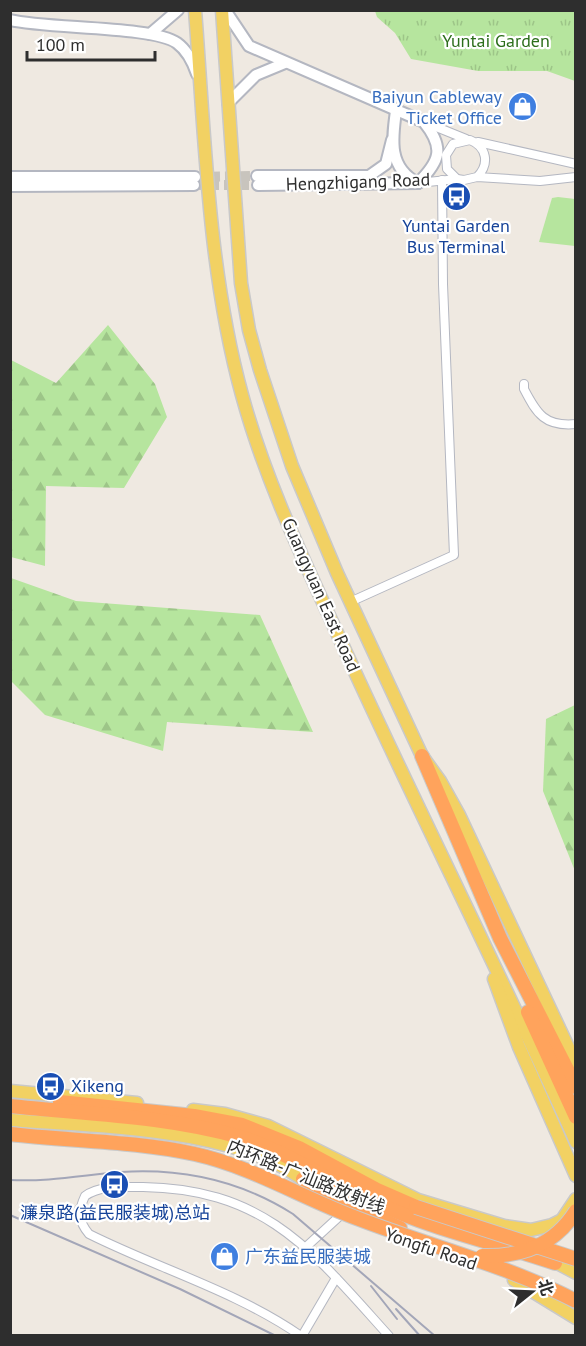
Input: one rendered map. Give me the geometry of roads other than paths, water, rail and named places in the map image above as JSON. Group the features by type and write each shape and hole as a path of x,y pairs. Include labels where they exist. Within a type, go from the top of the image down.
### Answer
{"highway":[{"path":"422,756 500,938 576,1086"},
{"path":"500,938 510,972 576,1117"},
{"name":"内环路-广汕路放射线","path":"10,1098 194,1116 242,1125 299,1148 397,1199 576,1259"},
{"path":"10,1106 161,1123 239,1137 278,1152 379,1204 436,1226 555,1263"},
{"name":"内环路-广汕路放射线","path":"10,1134 161,1149 209,1158 261,1176 361,1220 471,1256 536,1282 576,1302"},
{"path":"303,1179 379,1219 538,1282 576,1302"},
{"path":"471,1256 513,1256 540,1246 560,1231 576,1211"}],"main road":[{"path":"150,34 178,10"},
{"name":"Guangyuan East Road","path":"195,10 224,313 234,363 253,431 322,601 528,1034 576,1142"},
{"path":"224,10 249,46 424,122 434,135 438,152 435,164 418,183 401,171 394,154 392,140 396,111"},
{"name":"Guangyuan East Road","path":"224,10 238,256 249,330 292,466 350,602 422,756 440,781 459,815 576,1064"},
{"path":"10,20 150,34 176,42 191,57 201,84"},
{"path":"228,103 256,75 285,63"},
{"name":"Hengzhigang Road","path":"392,140 386,164 369,177 258,181 418,183"},
{"path":"10,177 194,181 10,186"},
{"path":"482,940 509,1023 574,1171"},
{"path":"550,1008 576,1086"},
{"path":"10,1091 201,1111 248,1119 288,1136 418,1200 504,1226 531,1230 552,1225 562,1220 576,1199"},
{"name":"Yongfu Road","path":"10,1120 137,1131 194,1139 238,1149 303,1179 343,1213 363,1225 511,1278 576,1318"},
{"path":"504,1226 555,1263 576,1273"},
{"path":"555,1263 576,1252"}],"street":[{"path":"424,122 470,140 539,158 576,164"},
{"path":"470,140 480,147 486,159 482,172 477,177 471,180 457,178 447,169 446,155 453,144 470,140"},
{"path":"477,177 540,181 576,177"},
{"name":"Hengzhigang Road","path":"418,183 457,178"},
{"path":"350,602 454,555 443,284 442,180"},
{"path":"524,384 524,389 542,418 556,425 576,424"},
{"path":"336,1278 302,1335 198,1281 89,1234 80,1220 80,1209 85,1196 98,1190 127,1187 173,1189 211,1196 254,1212 306,1246 336,1278 389,1335"},
{"path":"80,1209 102,1215"},
{"path":"306,1246 343,1213"}],"tunnel":[{"path":"195,177 257,176"},
{"path":"194,185 258,185"}],"railway":[{"path":"10,1180 52,1179 144,1171 189,1175 232,1185 293,1214 435,1336"},
{"path":"10,1215 180,1289 276,1336"},
{"path":"371,1286 397,1319"},
{"path":"396,1309 420,1336"}],"place":[{"name":"Baiyun Cableway Ticket Office","path":"523,107"},
{"name":"Yuntai Garden Bus Terminal","path":"456,197"},
{"name":"Xikeng","path":"50,1086"},
{"name":"濂泉路(益民服装城)总站","path":"115,1184"},
{"name":"广东益民服装城","path":"224,1257"}],"park label":[{"name":"Yuntai Garden","path":"496,41"}]}
